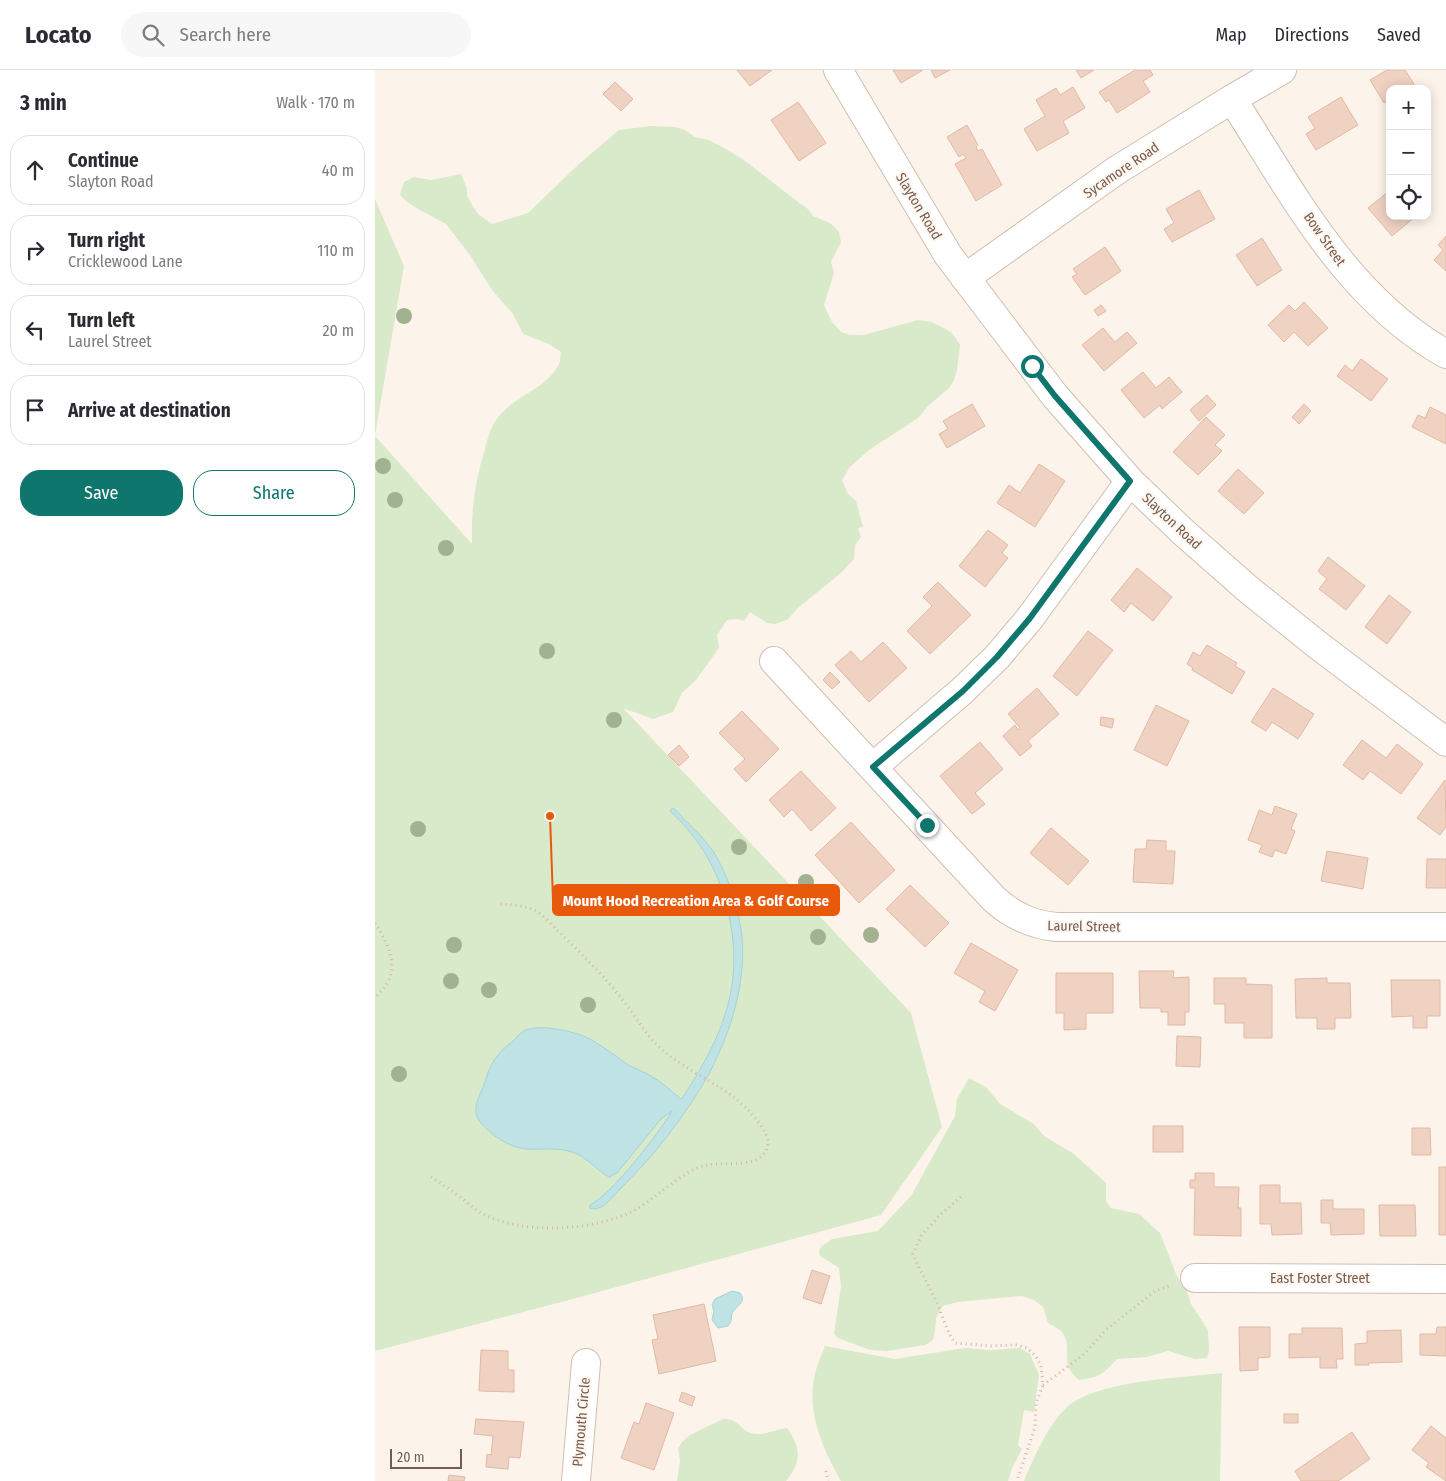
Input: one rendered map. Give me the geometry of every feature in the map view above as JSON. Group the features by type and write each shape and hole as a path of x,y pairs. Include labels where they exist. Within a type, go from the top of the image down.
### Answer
{"street":[{"name":"Slayton Road","path":"838,70 948,255 1055,396 1130,481 1182,531 1249,590 1319,646 1446,742"},
{"name":"Sycamore Road","path":"965,278 1117,170 1282,70"},
{"name":"Bow Street","path":"1232,99 1326,244 1349,274 1376,302 1405,326 1446,354"},
{"path":"873,767 963,691 997,657 1030,618 1130,481"},
{"name":"Laurel Street","path":"773,662 873,767 994,899 1015,915 1031,922 1057,926 1446,927"},
{"name":"East Foster Street","path":"1195,1278 1446,1279"},
{"name":"Plymouth Circle","path":"576,1481 586,1364"}],"path":[{"path":"431,1177 481,1213 496,1220 513,1225 565,1228 608,1222 633,1211 695,1169 705,1165 750,1162 760,1159 767,1148 767,1139 752,1113 742,1103 713,1082 671,1057 657,1044 601,974 552,925 536,911 519,905 499,904"},
{"path":"375,923 389,950 393,967 388,983 382,992 375,997"},
{"path":"961,1197 941,1214 921,1236 913,1254 919,1271 934,1297 948,1333 955,1343 990,1346 1016,1345 1027,1348 1035,1354 1041,1366 1043,1385"},
{"path":"1017,1481 1035,1427 1035,1403 1043,1385 1082,1356 1107,1329 1155,1291 1195,1278"},
{"path":"826,1471 828,1481"}],"green space":[{"path":"651,126 675,127 685,130 695,137 709,140 726,149 744,160 808,209 813,216 830,223 839,232 841,242 831,262 834,273 824,305 832,322 841,332 850,335 864,335 918,320 931,322 944,328 952,333 960,345 957,370 949,388 928,406 918,418 869,450 850,467 842,480 848,494 856,501 863,527 858,528 861,537 855,545 854,559 841,573 799,607 787,620 775,624 767,623 750,612 744,621 737,619 727,620 717,635 719,648 696,680 682,693 673,712 653,719 623,708 911,1013 942,1127 881,1215 375,1351 375,436 472,544 472,520 476,484 492,427 497,419 514,402 546,381 559,364 561,352 549,344 523,334 513,314 492,290 470,255 446,224 418,209 400,195 404,182 414,177 431,180 461,174 467,189 467,196 474,208 478,214 492,224 528,213 579,164 619,130"},
{"path":"375,199 404,266 375,435"},
{"path":"969,1078 986,1087 1000,1104 1034,1124 1044,1136 1074,1154 1106,1183 1106,1201 1111,1208 1139,1214 1160,1233 1176,1274 1187,1291 1191,1304 1208,1330 1209,1351 1207,1358 1195,1359 1168,1351 1147,1357 1117,1359 1101,1374 1079,1380 1067,1363 1067,1347 1063,1333 1048,1323 1043,1307 1034,1300 1022,1296 957,1302 943,1306 936,1318 933,1340 925,1345 887,1351 870,1350 838,1338 834,1334 841,1286 839,1268 820,1256 819,1251 822,1246 832,1239 878,1231 911,1196 955,1116 957,1099"},
{"path":"825,1346 895,1359 965,1348 990,1350 1020,1348 1030,1354 1039,1375 1034,1412 1024,1410 1018,1445 1022,1449 1012,1468 1008,1481 841,1481 818,1432 813,1405 812,1392 815,1375"},
{"path":"1222,1373 1220,1481 1024,1481 1037,1452 1054,1423 1066,1408 1080,1399 1097,1391 1118,1386"},
{"path":"723,1419 736,1422 747,1431 755,1434 787,1428 795,1442 798,1454 795,1467 786,1481 677,1481 680,1461 678,1448 683,1441 690,1435"}],"water":[{"path":"672,808 711,848 717,857 731,891 742,937 743,950 739,990 729,1029 701,1088 657,1149 604,1206 595,1209 590,1208 590,1205 600,1198 622,1176 657,1134 672,1111 661,1119 617,1173 609,1177 572,1152 555,1149 521,1148 502,1141 478,1119 476,1114 477,1103 495,1059 520,1034 532,1028 565,1031 586,1037 627,1064 655,1078 681,1099 683,1097 711,1049 721,1026 733,979 734,954 725,900 716,875 704,851 670,811"},
{"path":"732,1291 740,1293 742,1302 732,1313 728,1326 718,1328 712,1320 714,1311 712,1305 715,1299"}],"building":[{"path":"737,70 772,70 750,86"},
{"path":"893,70 923,70 901,83"},
{"path":"931,70 950,70 935,78"},
{"path":"1076,70 1094,70 1081,78"},
{"path":"1135,70 1150,70 1153,75 1143,81 1150,92 1117,113 1109,100 1106,102 1099,92"},
{"path":"1387,70 1405,70 1414,84 1386,85 1386,102 1384,103 1370,80"},
{"path":"615,82 633,99 621,111 603,94"},
{"path":"1073,87 1085,108 1063,121 1069,133 1037,151 1024,129 1045,116 1036,100 1056,88 1060,95"},
{"path":"1341,97 1358,125 1316,150 1306,134 1315,128 1308,117"},
{"path":"798,102 826,143 799,161 771,120"},
{"path":"967,125 978,145 976,147 978,151 982,149 1002,185 976,201 955,164 966,158 963,154 959,157 947,137"},
{"path":"1199,190 1215,219 1172,242 1164,229 1174,223 1166,209"},
{"path":"1386,194 1386,220 1411,220 1392,236 1368,208"},
{"path":"1446,236 1446,271 1434,260 1443,250 1438,245"},
{"path":"1262,238 1282,270 1257,286 1236,255"},
{"path":"1105,247 1121,271 1085,295 1072,277 1077,274 1073,269"},
{"path":"1304,302 1328,328 1308,346 1294,332 1284,342 1268,325 1289,305 1295,311"},
{"path":"1101,305 1106,311 1098,316 1094,310"},
{"path":"1103,328 1115,342 1127,332 1137,343 1104,371 1082,345"},
{"path":"1361,359 1388,379 1371,401 1337,376 1345,365 1352,371"},
{"path":"1143,372 1156,388 1169,377 1182,392 1162,409 1160,405 1144,418 1121,390"},
{"path":"1207,395 1216,405 1199,421 1190,410"},
{"path":"972,404 985,426 947,448 939,434 948,429 943,421"},
{"path":"1304,404 1311,411 1299,424 1292,417"},
{"path":"1430,407 1446,415 1446,444 1412,427 1418,415 1425,418"},
{"path":"1206,417 1225,435 1215,445 1222,451 1198,475 1173,452"},
{"path":"1039,464 1065,481 1035,527 997,503 1009,485 1020,493"},
{"path":"1238,469 1264,493 1244,514 1218,491"},
{"path":"988,530 1008,545 1002,553 1008,558 985,587 959,566"},
{"path":"1328,557 1365,586 1346,610 1319,589 1327,579 1318,571"},
{"path":"1137,568 1172,597 1153,621 1131,603 1124,612 1111,600"},
{"path":"938,582 971,615 930,654 907,631 932,606 923,597"},
{"path":"1389,595 1411,612 1387,644 1365,627"},
{"path":"1088,631 1113,650 1077,696 1053,676"},
{"path":"883,642 907,668 869,702 835,665 851,651 861,662"},
{"path":"1207,645 1237,663 1235,666 1245,672 1232,694 1192,670 1193,668 1187,664 1193,652 1200,656"},
{"path":"830,672 840,682 832,689 823,680"},
{"path":"1037,688 1059,714 1028,741 1032,746 1020,756 1003,736 1015,725 1018,730 1020,728 1008,714"},
{"path":"1273,688 1314,714 1298,739 1272,722 1266,731 1251,722"},
{"path":"1156,705 1189,721 1167,766 1134,750"},
{"path":"742,711 779,749 746,782 734,769 745,759 719,733"},
{"path":"1101,717 1114,719 1112,728 1100,725"},
{"path":"1362,740 1386,758 1397,744 1423,764 1401,794 1370,771 1363,780 1343,765"},
{"path":"980,742 1003,769 975,793 985,804 972,814 940,776"},
{"path":"679,745 689,757 679,766 668,755"},
{"path":"801,771 836,808 811,831 792,809 784,817 769,800"},
{"path":"1445,780 1446,827 1440,835 1417,818"},
{"path":"1275,806 1297,814 1291,829 1295,831 1286,854 1275,850 1272,857 1259,852 1262,845 1248,840 1259,810 1272,815"},
{"path":"851,822 895,870 859,903 815,855"},
{"path":"1051,828 1089,861 1068,885 1030,853"},
{"path":"1147,840 1166,841 1166,851 1175,851 1173,884 1133,882 1135,849 1146,849"},
{"path":"1327,851 1368,858 1363,889 1321,881"},
{"path":"1427,859 1446,859 1446,888 1426,888"},
{"path":"910,885 949,923 925,947 886,909"},
{"path":"971,943 1018,970 995,1011 979,1002 985,991 954,973"},
{"path":"1139,971 1174,971 1173,978 1189,977 1189,1012 1185,1012 1185,1025 1168,1025 1168,1012 1161,1012 1161,1008 1140,1008"},
{"path":"1056,973 1113,973 1113,1013 1086,1013 1086,1029 1064,1030 1064,1013 1056,1013"},
{"path":"1214,978 1246,978 1246,984 1272,985 1272,1038 1244,1038 1244,1023 1225,1023 1225,1004 1214,1004"},
{"path":"1327,978 1327,983 1350,983 1351,1018 1335,1018 1335,1029 1317,1029 1317,1018 1296,1018 1295,979"},
{"path":"1391,980 1440,980 1440,1016 1427,1016 1427,1028 1413,1028 1413,1016 1392,1017"},
{"path":"1177,1036 1201,1037 1200,1067 1176,1066"},
{"path":"1153,1126 1183,1126 1183,1152 1153,1152"},
{"path":"1412,1128 1430,1128 1431,1155 1412,1155"},
{"path":"1439,1167 1446,1167 1446,1235 1439,1235"},
{"path":"1195,1173 1214,1173 1214,1187 1239,1187 1238,1208 1241,1208 1241,1236 1194,1235 1195,1188 1190,1188 1190,1180 1195,1180"},
{"path":"1260,1185 1280,1185 1280,1203 1301,1203 1302,1234 1272,1235 1271,1224 1260,1224"},
{"path":"1321,1200 1333,1200 1333,1209 1364,1209 1364,1234 1331,1235 1330,1223 1321,1223"},
{"path":"1379,1205 1415,1205 1416,1236 1380,1236"},
{"path":"812,1270 830,1276 821,1304 803,1298"},
{"path":"704,1304 716,1361 659,1374 652,1340 658,1339 653,1315"},
{"path":"1239,1327 1270,1327 1270,1357 1258,1358 1258,1370 1240,1371"},
{"path":"1437,1327 1446,1327 1446,1356 1420,1355 1420,1334 1436,1334"},
{"path":"1302,1328 1342,1328 1343,1359 1336,1359 1337,1368 1320,1368 1320,1357 1289,1358 1289,1334 1302,1334"},
{"path":"1401,1330 1402,1362 1355,1365 1355,1344 1367,1343 1367,1331"},
{"path":"481,1350 508,1351 508,1370 514,1370 514,1392 479,1391"},
{"path":"682,1392 695,1397 692,1406 679,1401"},
{"path":"646,1403 674,1413 654,1470 621,1458 634,1422 639,1424"},
{"path":"1284,1414 1298,1414 1298,1423 1284,1423"},
{"path":"476,1419 524,1422 520,1458 509,1457 508,1469 486,1467 487,1454 491,1455 493,1436 474,1434"},
{"path":"1431,1426 1446,1438 1446,1481 1426,1467 1429,1463 1412,1450"},
{"path":"1352,1432 1370,1459 1338,1481 1301,1481 1295,1471"},
{"path":"449,1475 465,1477 464,1481 448,1481"}],"place":[{"name":"Mount Hood Recreation Area & Golf Course","path":"550,816"}],"route":[{"path":"927,825 873,767 963,691 997,657 1030,618 1130,481 1055,396 1032,366"}]}
